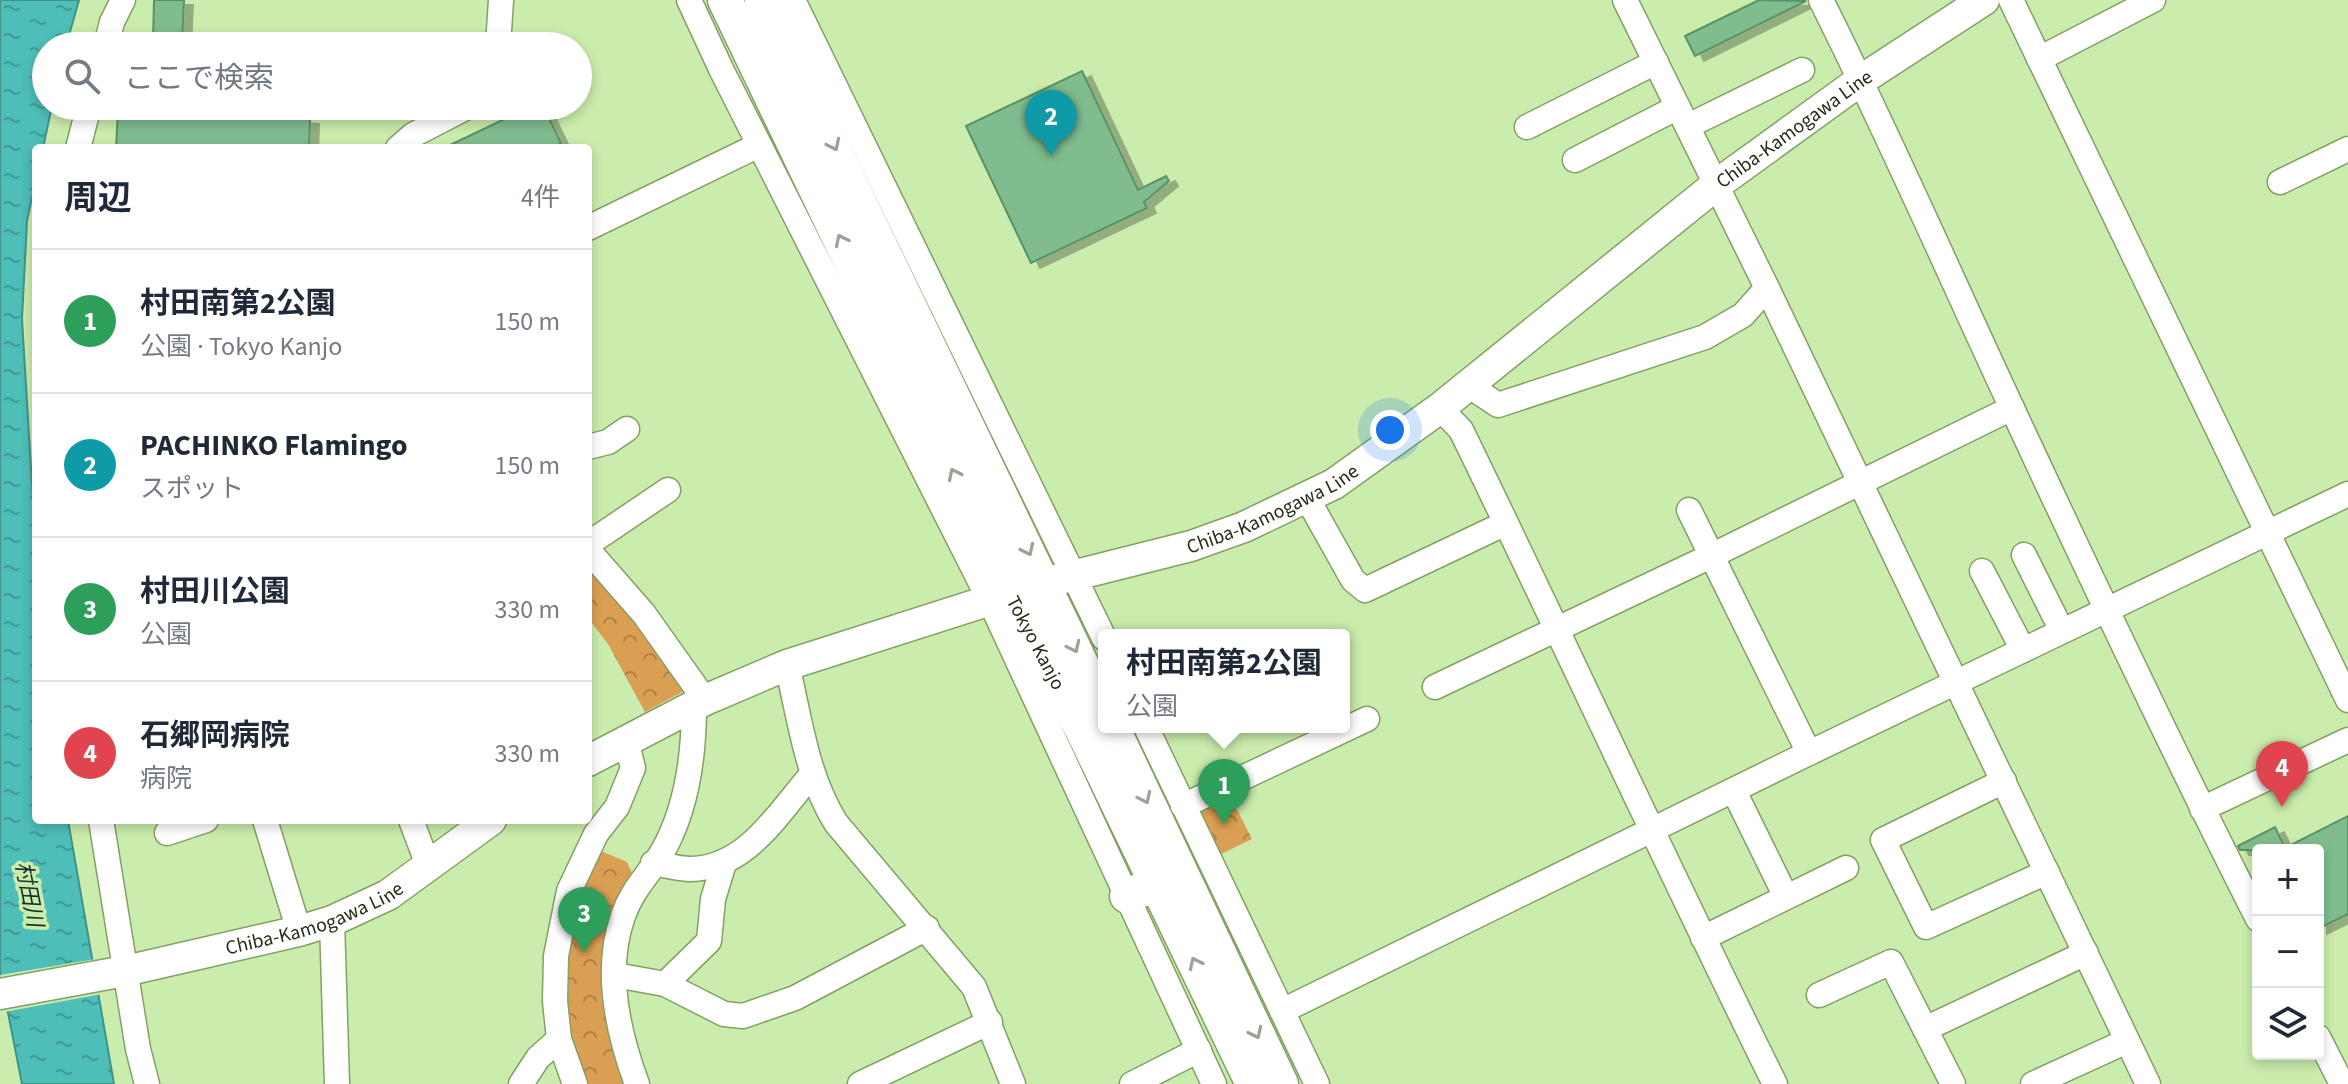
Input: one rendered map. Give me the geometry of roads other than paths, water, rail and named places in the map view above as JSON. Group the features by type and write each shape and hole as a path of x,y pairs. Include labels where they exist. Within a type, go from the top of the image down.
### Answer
{"highway":[{"name":"Tokyo Kanjo","path":"725,0 823,200 1001,598 1082,729 1142,890 1253,1084"},
{"name":"Tokyo Kanjo","path":"741,0 790,99 823,200"},
{"name":"Tokyo Kanjo","path":"762,0 1059,580 1098,694"},
{"path":"1115,733 1281,1084"}],"main road":[{"name":"Chiba-Kamogawa Line","path":"592,759 699,703 787,665 1059,580 1191,546 1244,527 1334,484 1440,408 1716,185 1861,80 1984,0"},
{"name":"Chiba-Kamogawa Line","path":"0,994 121,972 332,921 388,895 485,824"}],"street":[{"path":"110,32 123,0"},
{"path":"499,32 501,0"},
{"path":"689,0 759,145 962,544 1001,598"},
{"path":"793,0 1042,509 1059,580 1098,630"},
{"path":"1625,0 1767,288 2148,1084"},
{"path":"1821,0 2202,809 2256,916"},
{"path":"2011,0 2348,700"},
{"path":"2039,59 2153,0"},
{"path":"1527,127 1656,62"},
{"path":"1575,160 1802,70"},
{"path":"79,144 85,120"},
{"path":"403,144 442,120"},
{"path":"592,226 759,145"},
{"path":"2280,182 2348,149"},
{"path":"1468,385 1498,405 1705,337 1743,315 1767,288"},
{"path":"1440,408 1461,430 1775,1084"},
{"path":"1435,687 2012,408"},
{"path":"592,446 608,442 627,429"},
{"path":"592,544 668,490"},
{"path":"1282,1011 2348,494"},
{"path":"1307,498 1353,580 1365,590 1506,523"},
{"path":"1689,510 1809,753"},
{"path":"592,552 644,614 699,703 694,752 678,815 664,850 636,888 622,917 615,956 615,996 627,1059 637,1084"},
{"path":"2024,555 2062,631"},
{"path":"1982,571 2023,650"},
{"path":"787,665 812,774 821,799 836,823 974,987 1013,1084"},
{"path":"1350,727 1367,719"},
{"path":"1149,733 1317,1084"},
{"path":"1183,806 1337,733"},
{"path":"575,1084 559,1039 555,1001 556,956 569,891 596,834 617,807 633,768 626,740"},
{"path":"2202,809 2348,740"},
{"path":"653,863 691,869 724,863 746,850 812,774"},
{"path":"2004,781 1883,840 1926,927 2047,872"},
{"path":"1734,791 1786,897"},
{"path":"102,824 121,972 147,1084"},
{"path":"167,833 194,824"},
{"path":"266,824 299,931"},
{"path":"413,824 428,865"},
{"path":"665,984 709,941 713,899 724,863"},
{"path":"1703,938 1846,868"},
{"path":"1142,890 1214,1084"},
{"path":"332,921 337,1084"},
{"path":"615,975 665,984 724,1014 743,1016 795,998 927,928"},
{"path":"1925,1029 2086,953"},
{"path":"1819,995 1891,962 1953,1084"},
{"path":"860,1084 990,1022"},
{"path":"521,1084 538,1058 559,1039"},
{"path":"2033,1084 2127,1041"},
{"path":"2324,1049 2342,1084"},
{"path":"1132,1084 1199,1050"}],"water":[{"name":"村田川","path":"0,0 79,0 70,32 32,32 32,120 49,120 44,144 32,144 32,198 27,221 22,319 32,484 32,824 69,824 114,1084 22,1084 0,972"}],"place":[{"name":"PACHINKO Flamingo","path":"1051,156"},
{"name":"石郷岡病院","path":"2282,807"},
{"name":"村田南第2公園","path":"1224,825"},
{"name":"村田川公園","path":"584,953"}]}
